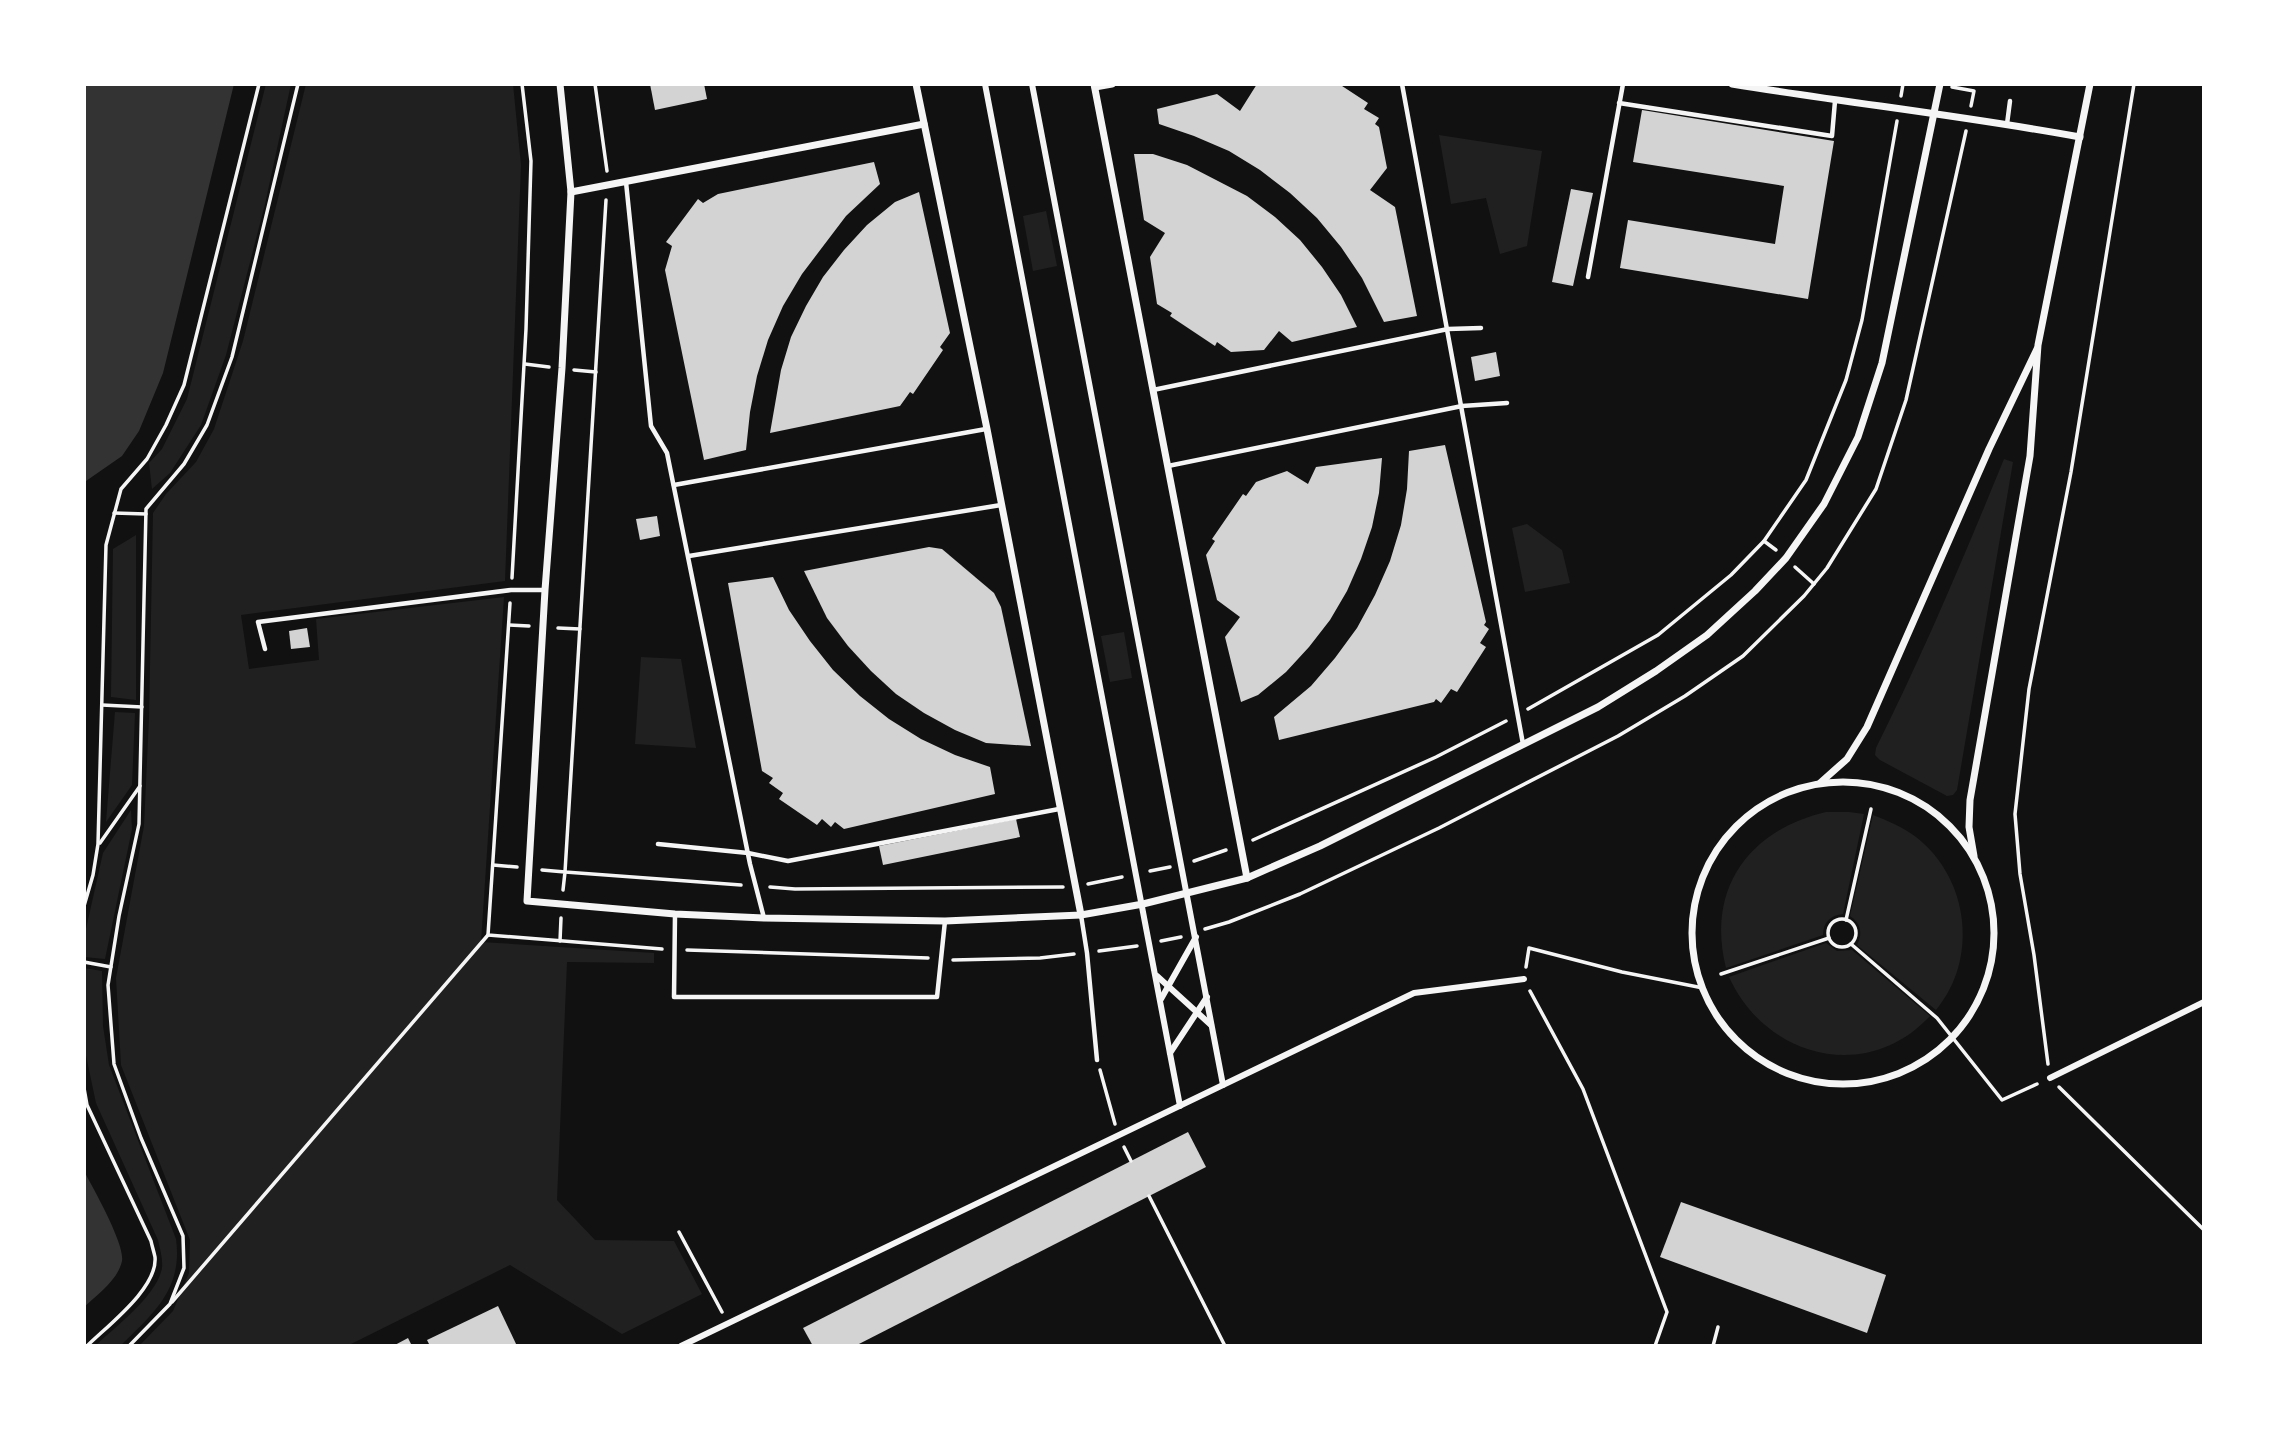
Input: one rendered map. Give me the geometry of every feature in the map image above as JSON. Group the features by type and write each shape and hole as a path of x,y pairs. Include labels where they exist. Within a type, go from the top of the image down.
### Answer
{"street":[{"path":"560,84 571,192 527,901 675,914 945,922 1081,915 1143,904 1247,878 1320,846 1598,707 1707,635 1786,558 1824,504 1858,437 1882,363 1940,84"},
{"path":"916,84 987,429 1081,915"},
{"path":"985,84 1180,1106"},
{"path":"1032,84 1223,1086"},
{"path":"1112,84 1095,86 1247,878"},
{"path":"1732,84 2080,137"},
{"path":"1975,860 1969,827 1970,800 2030,456 2038,345 2090,84"},
{"path":"571,192 924,124"},
{"path":"1819,784 1847,759 1867,727 1989,449 2038,345"},
{"path":"1845,782 1872,785 1897,792 1942,819 1960,838 1975,860 1986,884 1993,913 1989,972 1979,1000 1963,1025 1943,1046 1919,1064 1892,1076 1863,1083 1834,1084 1804,1079 1777,1069 1752,1053 1730,1033 1713,1009 1703,988 1693,953 1692,924 1697,894 1707,867 1723,842 1743,820 1767,802 1794,790 1819,784 1845,782"},
{"path":"1161,999 1196,937"},
{"path":"1156,975 1212,1026"},
{"path":"681,1346 1414,993 1524,979"},
{"path":"1170,1053 1207,996"},
{"path":"2050,1078 2204,1002"}],"lane":[{"path":"1402,84 1524,746"},
{"path":"1588,277 1623,84"},
{"path":"1619,103 1832,136 1835,101"},
{"path":"2007,124 2010,102"},
{"path":"626,181 651,426 667,453 748,852 764,918"},
{"path":"1153,390 1448,329 1481,328"},
{"path":"1167,466 1462,406 1507,403"},
{"path":"674,485 987,429"},
{"path":"689,556 1001,505"},
{"path":"265,649 258,622 511,590 545,590"},
{"path":"658,844 748,852 789,861 1059,808"},
{"path":"675,914 674,997 937,997 945,922"},
{"path":"1081,915 1097,1060"}],"path":[{"path":"84,906 98,845 106,545 121,489 147,459 184,385 259,84"},
{"path":"170,1304 184,1268 183,1236 141,1138 114,1064 108,985 118,916 139,824 146,509 184,464 207,425 232,357 298,84"},
{"path":"2134,84 2071,472 2029,689 2015,814 2020,874 2050,1078 2204,1230"},
{"path":"114,513 146,514"},
{"path":"102,705 142,707"},
{"path":"98,845 140,786"},
{"path":"1846,920 1871,809"},
{"path":"1829,938 1829,929 1833,923 1846,920 1856,931 1851,944"},
{"path":"129,1346 170,1304 488,935"},
{"path":"1829,938 1839,946 1851,944"},
{"path":"1721,974 1829,938"},
{"path":"1851,944 1937,1018 2002,1100 2050,1078"},
{"path":"1655,1346 1667,1312 1583,1089 1524,979 1530,948 1622,972 1703,988"},
{"path":"84,962 111,967"},
{"path":"1097,1060 1119,1137 1131,1161"},
{"path":"84,1088 87,1105 150,1241 155,1258 152,1275 142,1291 87,1346"},
{"path":"1149,1196 1225,1346"},
{"path":"679,1232 728,1323"},
{"path":"1713,1346 1718,1327"}],"shaded area":[{"path":"84,84 234,84 163,373 139,431 122,456 86,481 84,505"},
{"path":"266,84 291,84 265,204 226,355 201,425 170,473 152,489 149,463 162,449 187,399"},
{"path":"306,84 513,84 521,165 505,581 241,615 249,669 319,660 316,619 504,597 481,942 654,953 654,963 567,962 557,1200 595,1240 674,1241 702,1294 622,1334 510,1265 347,1346 139,1346 173,1311 189,1273 190,1240 121,1065 116,978 144,826 153,513 166,494 196,462 214,429 243,341"},
{"path":"1439,135 1542,151 1527,246 1500,254 1486,198 1451,204"},
{"path":"1046,211 1057,266 1033,271 1023,216"},
{"path":"2004,459 2013,462 1957,790 1953,795 1947,796 1880,760 1875,755 1876,748 1943,605"},
{"path":"1527,524 1562,550 1570,583 1525,592 1512,528"},
{"path":"136,535 136,700 111,697 113,549"},
{"path":"1124,632 1132,678 1110,682 1101,636"},
{"path":"641,657 681,659 696,748 635,744"},
{"path":"115,712 135,713 132,785 106,822"},
{"path":"131,810 132,829 105,959 84,957 84,938 103,853"},
{"path":"1826,812 1864,814 1843,914 1828,920 1823,935 1726,968 1721,939 1722,913 1729,889 1740,867 1755,848 1775,833"},
{"path":"1873,815 1911,833 1934,854 1948,874 1957,896 1963,944 1950,990 1936,1010 1857,945 1860,929 1850,916"},
{"path":"1826,943 1837,951 1852,950 1930,1016 1905,1037 1877,1050 1848,1055 1820,1052 1792,1043 1767,1027 1746,1005 1729,977"},
{"path":"84,968 102,971 103,1026 109,1065 176,1239 177,1257 170,1286 144,1323 120,1346 95,1346 144,1300 159,1279 162,1261 158,1240 96,1103 84,1046"},
{"path":"84,1171 114,1230 122,1261 112,1281 84,1307"}],"building":[{"path":"650,84 704,84 707,99 655,110"},
{"path":"1257,84 1339,84 1368,103 1364,109 1379,118 1375,124 1379,127 1387,168 1370,190 1395,207 1417,316 1384,322 1362,278 1341,247 1317,218 1290,193 1229,151 1159,124 1157,109 1217,94 1240,111"},
{"path":"1642,110 1834,141 1808,299 1620,268 1628,220 1775,244 1784,186 1633,162"},
{"path":"1134,154 1153,154 1187,165 1247,196 1275,217 1300,240 1322,267 1341,295 1357,327 1292,342 1279,331 1264,350 1231,352 1217,342 1215,346 1170,316 1172,313 1157,304 1150,257 1165,233 1144,220"},
{"path":"874,162 880,184 846,216 802,274 783,306 768,340 757,376 746,450 704,460 665,270 672,246 666,242 698,199 703,203 718,194"},
{"path":"1571,189 1593,193 1573,286 1552,282"},
{"path":"919,192 950,333 940,347 943,350 913,394 910,392 900,406 770,433 781,370 791,337 823,277 867,225 895,202"},
{"path":"1496,352 1500,376 1475,381 1471,357"},
{"path":"1445,445 1486,622 1484,625 1489,629 1480,643 1486,647 1457,692 1451,689 1441,703 1436,699 1434,702 1279,740 1274,717 1311,686 1335,658 1357,628 1375,595 1390,561 1401,525 1409,451"},
{"path":"1382,458 1372,527 1347,591 1330,620 1286,672 1258,695 1241,702 1225,637 1240,617 1217,600 1206,555 1215,541 1212,539 1243,494 1246,496 1256,482 1287,471 1308,484 1316,467"},
{"path":"657,516 660,536 640,540 636,519"},
{"path":"929,547 942,549 994,593 1001,607 1031,746 986,743 955,730 896,694 848,646 827,618 804,571"},
{"path":"773,577 789,610 833,670 889,719 921,739 990,767 995,794 844,829 835,822 831,827 822,819 817,825 779,799 783,793 769,783 773,778 762,771 728,583"},
{"path":"307,628 310,647 291,649 289,631"},
{"path":"1016,819 1020,837 883,865 879,846"},
{"path":"1188,1132 1206,1167 855,1346 813,1346 803,1328"},
{"path":"1681,1202 1886,1275 1867,1333 1660,1257"},
{"path":"498,1306 517,1346 430,1346 427,1340"},
{"path":"408,1338 412,1346 393,1346"}]}
